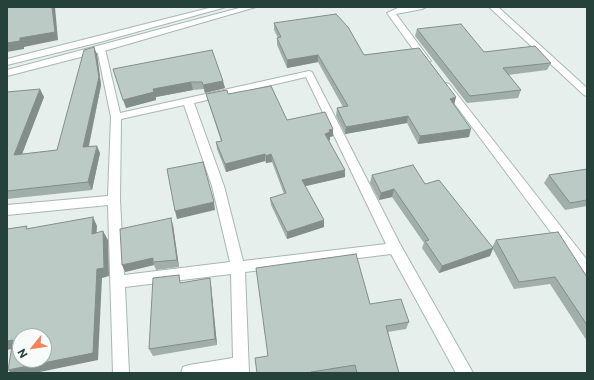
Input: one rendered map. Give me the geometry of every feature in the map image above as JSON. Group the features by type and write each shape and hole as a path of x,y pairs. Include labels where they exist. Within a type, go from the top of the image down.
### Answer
{"street":[{"path":"7,62 222,7"},
{"path":"7,73 101,49 252,7"},
{"path":"422,7 398,10 391,13 431,67"},
{"path":"493,7 587,93"},
{"path":"101,49 116,117 114,200 121,373"},
{"path":"116,117 309,74 394,248 465,373"},
{"path":"441,80 587,270"},
{"path":"188,101 218,186 238,267 241,369 189,373"},
{"path":"7,210 114,200"},
{"path":"118,282 394,248"}],"building":[{"path":"7,7 52,7 55,32 20,38 20,41 7,43"},
{"path":"336,14 348,27 364,55 419,48 456,97 450,99 471,129 420,136 408,116 346,127 337,108 348,106 318,55 287,60 277,38 281,37 274,23"},
{"path":"461,24 484,52 535,46 551,63 503,68 521,90 470,96 417,29"},
{"path":"94,47 99,77 83,147 97,146 88,182 7,191 7,92 40,89 14,155 57,150 84,50"},
{"path":"212,50 223,81 203,85 202,82 191,82 153,89 154,92 123,100 113,69"},
{"path":"271,86 287,120 325,112 333,129 329,130 330,132 325,134 345,170 302,180 324,220 287,232 270,198 286,193 271,154 266,156 265,154 225,164 216,142 222,141 206,94 227,90 228,94"},
{"path":"203,162 214,202 175,211 167,169"},
{"path":"413,165 425,184 439,180 493,248 442,266 425,241 429,240 394,189 381,193 372,175"},
{"path":"587,169 587,200 570,203 549,175"},
{"path":"93,217 92,234 103,231 104,268 97,269 93,353 52,361 52,328 12,328 12,340 7,341 7,229 27,226 26,229"},
{"path":"171,218 177,260 153,262 153,258 122,265 120,229"},
{"path":"558,232 587,277 587,325 555,277 519,282 496,240"},
{"path":"356,254 370,304 401,299 409,322 386,326 399,373 357,373 355,365 311,372 312,373 257,373 255,358 268,356 256,268"},
{"path":"179,275 180,283 210,278 215,339 149,349 153,278"},
{"path":"12,346 12,368 18,368 8,370"}]}
